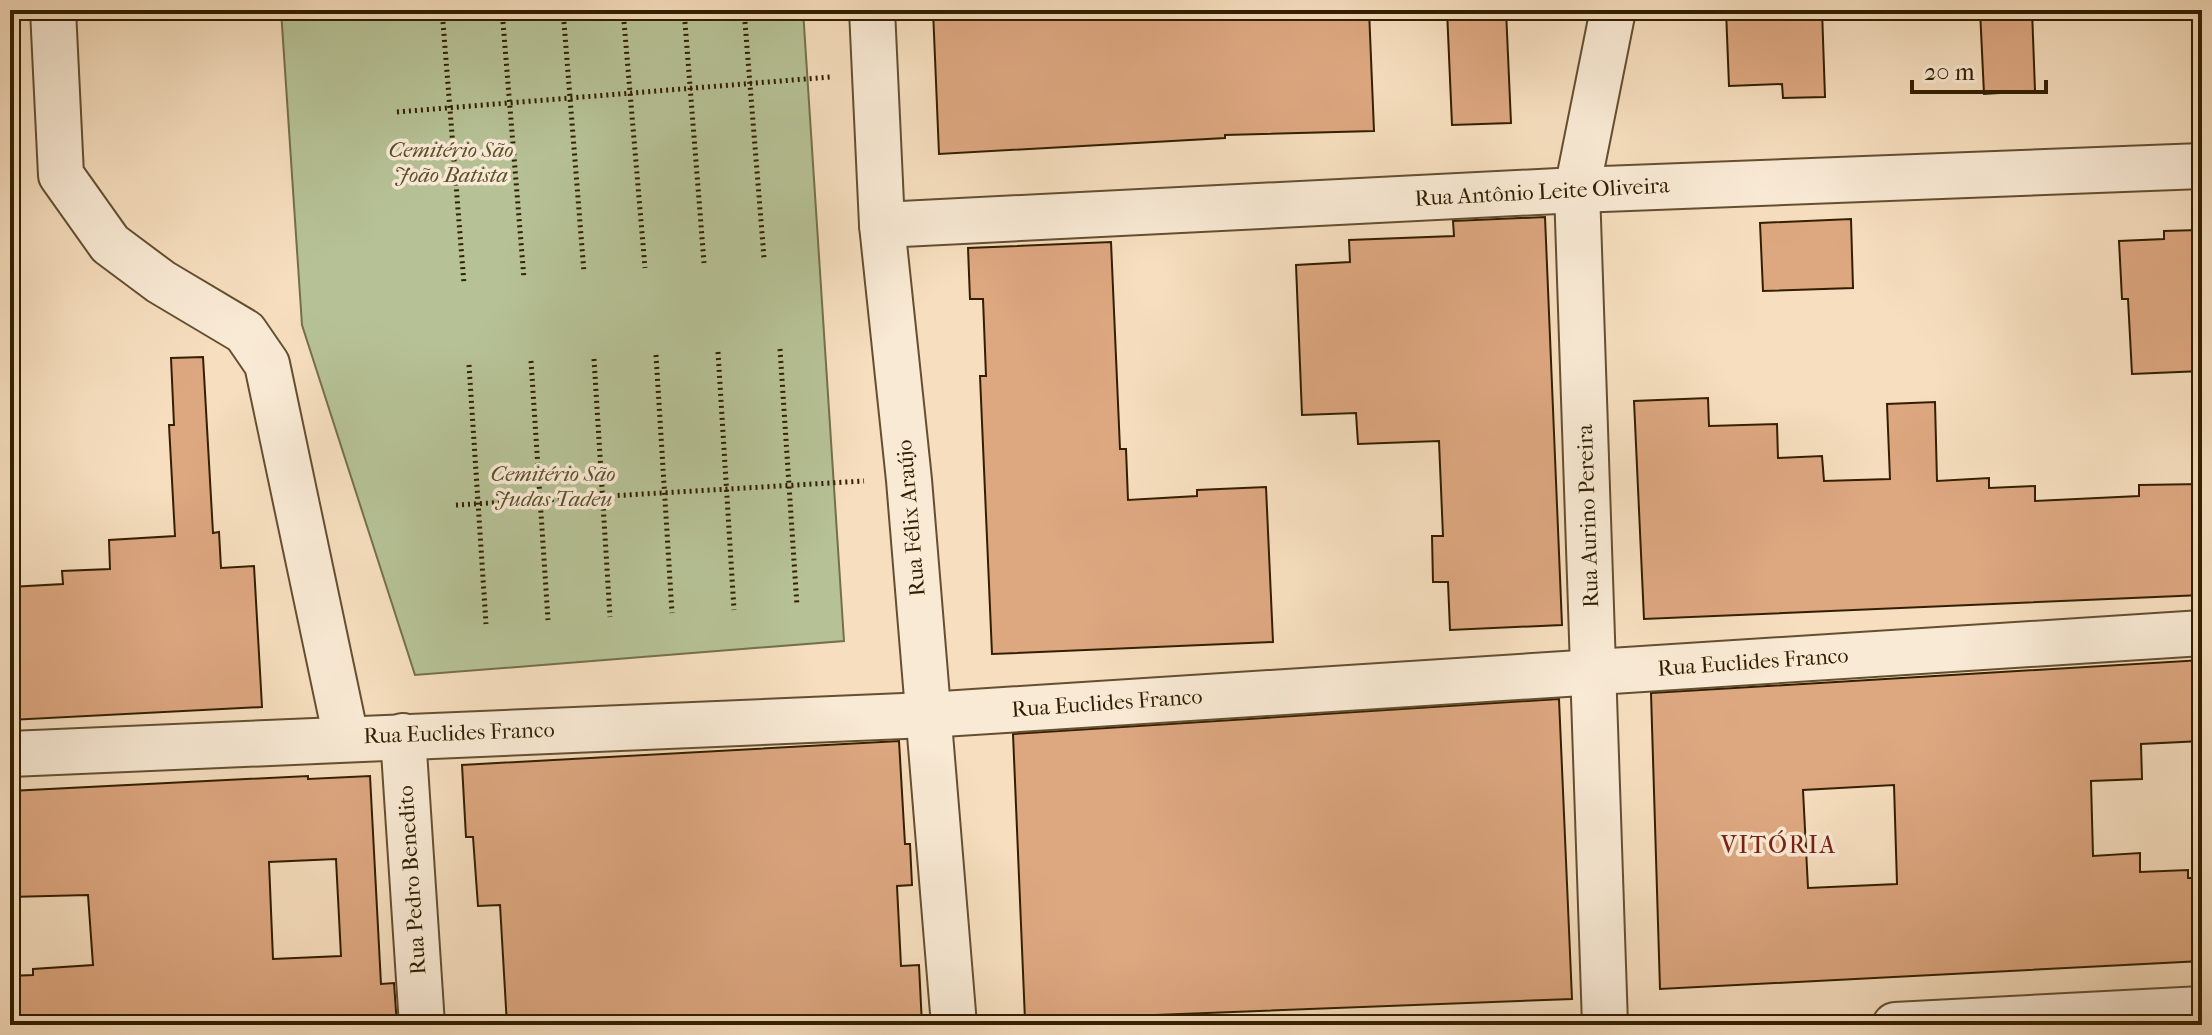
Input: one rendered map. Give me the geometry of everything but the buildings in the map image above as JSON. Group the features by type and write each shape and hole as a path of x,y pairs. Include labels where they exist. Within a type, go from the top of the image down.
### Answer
{"street":[{"path":"53,10 61,175 110,244 161,282 245,332 267,364 346,738"},
{"name":"Rua Félix Araújo","path":"872,10 882,225 909,480 954,1025"},
{"name":"Rua Aurino Pereira","path":"1605,1025 1577,190 1613,10"},
{"name":"Rua Antônio Leite Oliveira","path":"882,225 1577,190 2202,166"},
{"name":"Rua Euclides Franco","path":"10,754 927,715 2202,633"},
{"name":"Rua Pedro Benedito","path":"403,736 422,1025"},
{"path":"1895,1025 2202,1009"}],"path":[{"path":"442,10 464,284"},
{"path":"502,10 524,279"},
{"path":"563,10 584,273"},
{"path":"623,10 645,268"},
{"path":"684,10 704,263"},
{"path":"744,10 764,258"},
{"path":"397,112 875,74"},
{"path":"780,349 797,606"},
{"path":"718,352 734,610"},
{"path":"656,355 672,613"},
{"path":"594,359 610,617"},
{"path":"531,361 548,620"},
{"path":"469,365 486,624"},
{"path":"456,505 789,484 909,480"}],"green space":[{"path":"281,10 803,10 844,641 415,675 302,325"}],"district":[{"name":"VITÓRIA","path":"1779,845"}],"park label":[{"name":"Cemitério São João Batista","path":"451,162"},
{"name":"Cemitério São Judas Tadeu","path":"553,486"}]}
